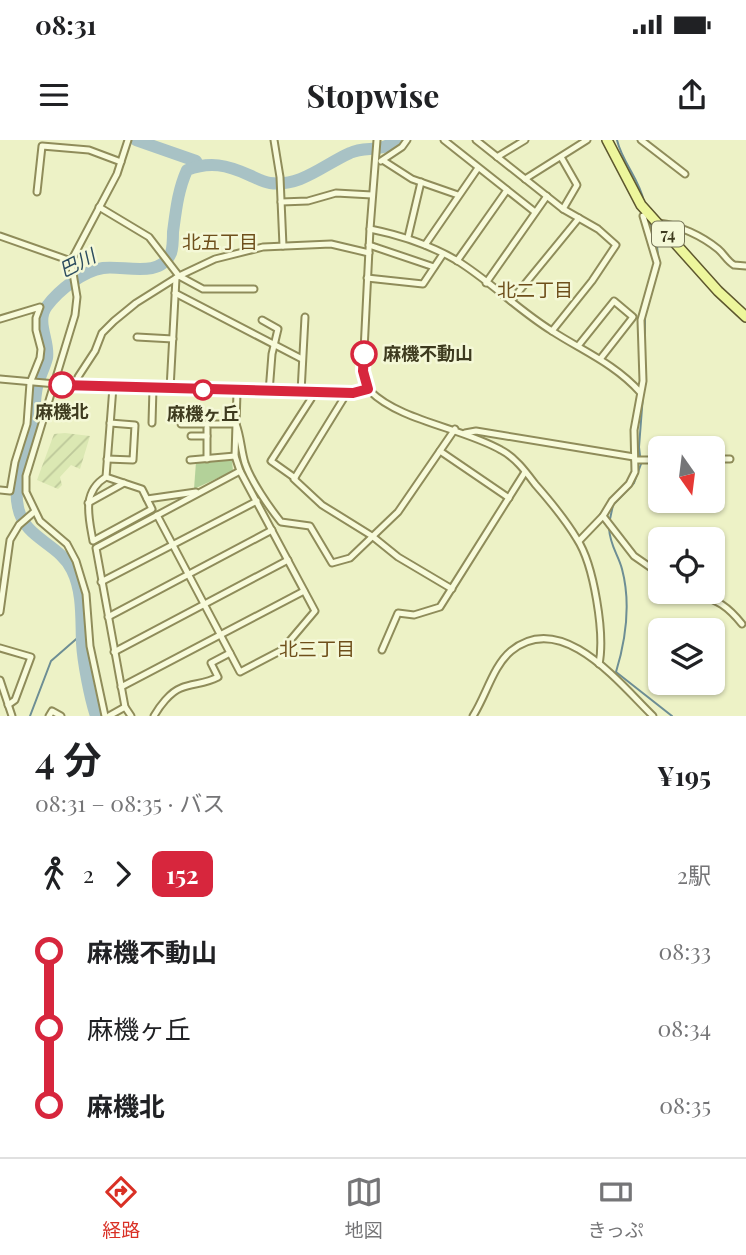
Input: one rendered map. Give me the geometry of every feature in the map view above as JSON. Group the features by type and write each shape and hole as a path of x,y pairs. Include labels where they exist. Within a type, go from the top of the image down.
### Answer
{"main road":[{"name":"74","path":"607,140 637,198 718,291 746,317"}],"street":[{"path":"274,140 280,177 283,246"},
{"path":"384,161 402,148 407,140"},
{"path":"444,140 535,212"},
{"path":"476,140 563,209 598,229 616,245 592,281 552,331"},
{"path":"497,157 525,140"},
{"path":"525,179 587,140"},
{"path":"641,140 685,174"},
{"path":"125,707 107,716 89,646 86,594 76,561 67,544 48,530 34,512 26,492 26,477 75,315 76,290 71,261 121,162 128,141"},
{"path":"376,142 363,371 368,389 388,404 412,415 455,429 504,451 526,472 579,541 590,574 602,638 599,664"},
{"path":"37,192 43,146 89,150 121,162"},
{"path":"561,157 578,185 563,209"},
{"path":"375,160 384,161 421,182 458,195"},
{"path":"425,245 478,168"},
{"path":"408,237 421,182"},
{"path":"457,261 507,190"},
{"path":"281,202 308,201 336,193 372,195"},
{"path":"485,283 547,196"},
{"path":"99,207 149,237 164,254 177,277 170,389"},
{"path":"579,541 629,484 638,459 634,430 643,382 641,320 657,263 643,216"},
{"path":"511,301 579,218"},
{"path":"659,223 696,235 719,250 734,265 746,266"},
{"path":"370,229 408,237 457,261 552,331 601,358 626,376 640,392"},
{"path":"0,236 71,261"},
{"path":"78,386 78,377 95,351 102,333 136,303 177,277 215,259 263,247 331,244 369,253"},
{"path":"369,245 434,267"},
{"path":"367,278 423,284 443,254"},
{"path":"177,277 203,289 254,289"},
{"path":"175,293 302,359"},
{"path":"579,346 614,302 633,317 601,358"},
{"path":"0,319 40,307 36,318 40,358 30,383 27,424 15,462 10,492 0,490"},
{"path":"301,392 305,317"},
{"path":"262,320 278,329 269,392"},
{"path":"137,337 173,339"},
{"path":"0,379 55,385 269,392 347,393 368,389"},
{"path":"106,477 113,387"},
{"path":"152,422 153,388"},
{"path":"157,514 240,672 282,650 315,611 240,471 236,456 237,391"},
{"path":"312,392 311,399 271,461 295,478 322,505 372,536 398,557 452,589"},
{"path":"295,478 347,393"},
{"path":"107,459 133,460 135,425 110,423"},
{"path":"181,424 236,424"},
{"path":"236,424 241,436 245,463 281,522 310,526 332,563 350,558 398,512 455,429"},
{"path":"207,428 207,458"},
{"path":"465,433 476,431 648,459"},
{"path":"191,436 207,436"},
{"path":"440,451 509,498"},
{"path":"190,460 236,456"},
{"path":"725,459 730,459"},
{"path":"131,716 125,707 96,548 240,471"},
{"path":"382,650 398,613 414,615 440,607 526,472"},
{"path":"106,477 142,489 152,509 93,541 88,503 98,482 106,477"},
{"path":"88,503 124,483"},
{"path":"147,499 199,492"},
{"path":"101,582 257,501"},
{"path":"0,612 10,540 19,524 34,512"},
{"path":"603,516 634,556 648,566"},
{"path":"108,617 272,530"},
{"path":"114,652 288,560"},
{"path":"121,687 304,591"},
{"path":"723,604 742,624"},
{"path":"473,716 500,664 511,651 527,642 546,638 566,642 599,664 653,716"},
{"path":"0,648 30,657 15,700 5,702"},
{"path":"154,716 158,708 179,688 206,684 218,677 211,663 230,653"},
{"path":"0,680 5,702 12,716"},
{"path":"49,716 52,711 61,716"}],"green space":[{"path":"54,434 90,436 80,469 71,465 60,477 62,485 58,489 37,480"},
{"path":"230,459 233,471 194,489 196,462"}],"waterway":[{"path":"136,140 196,161 198,165"},
{"name":"巴川","path":"96,716 84,660 81,606 76,578 59,553 27,527 18,507 17,487 33,430 37,389 47,358 42,318 47,306 72,282 95,270 150,268 166,261 172,251 178,200 187,170 218,165 265,182 292,182 356,151 384,147 395,140"},
{"path":"617,140 644,202"},
{"path":"647,217 657,246 659,266"},
{"path":"645,355 645,316 653,288"},
{"path":"610,519 613,505 634,483 641,464 639,447 643,395"},
{"path":"609,528 625,582 627,608 625,634 616,672 672,716"},
{"path":"30,716 51,661 82,634"}],"bus line":[{"name":"152","path":"62,385 353,393 368,389 363,371 364,354"}],"place":[{"name":"麻機不動山","path":"364,354"},
{"name":"麻機北","path":"62,385"},
{"name":"麻機ヶ丘","path":"203,390"}],"district":[{"name":"北五丁目","path":"220,242"},
{"name":"北二丁目","path":"535,290"},
{"name":"北三丁目","path":"317,649"}]}
